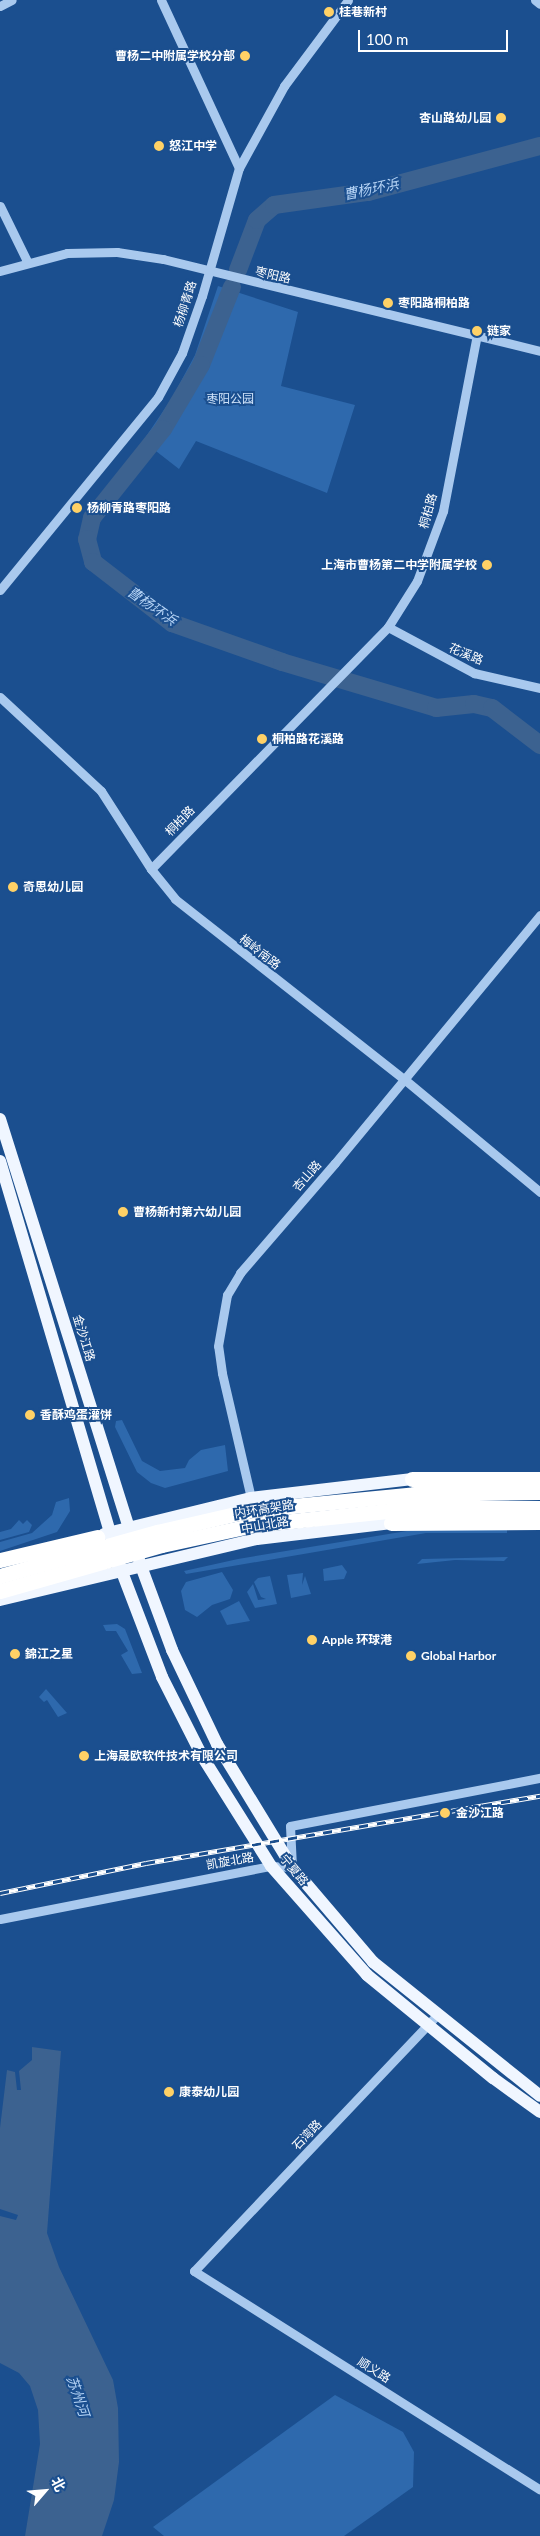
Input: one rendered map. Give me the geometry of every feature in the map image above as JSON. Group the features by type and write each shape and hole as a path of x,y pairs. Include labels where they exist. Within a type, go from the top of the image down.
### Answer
{"highway":[{"path":"412,1479 540,1479"},
{"name":"内环高架路","path":"0,1576 157,1532 252,1510 414,1494 540,1492"},
{"name":"内环高架路","path":"0,1591 162,1545 254,1525 416,1508 540,1508"},
{"path":"391,1523 540,1522"},
{"path":"0,1560 104,1535"}],"main road":[{"name":"金沙江路","path":"0,1119 141,1566"},
{"path":"0,1161 104,1535 122,1572"},
{"path":"0,1569 52,1556 104,1535 251,1498 412,1479 540,1472"},
{"path":"412,1479 441,1486 540,1484"},
{"name":"中山北路","path":"0,1600 257,1539 391,1523 477,1519 540,1522"},
{"name":"宁夏路","path":"141,1566 194,1700 292,1867 373,1962 540,2096"},
{"name":"宁夏路","path":"122,1572 176,1708 271,1866 367,1975 540,2112"}],"street":[{"path":"0,6 12,0"},
{"path":"161,0 240,168"},
{"name":"杨柳青路","path":"0,590 158,397 182,353 240,168 284,86 348,0"},
{"path":"535,0 540,4"},
{"path":"0,206 27,262"},
{"name":"枣阳路","path":"0,271 27,262 67,253 117,252 163,259 208,272 540,351"},
{"name":"桐柏路","path":"151,869 388,627 417,581 443,511 477,335"},
{"name":"花溪路","path":"388,627 431,652 474,673 540,688"},
{"name":"梅岭南路","path":"0,697 101,791 151,869 175,899 204,925 404,1079 540,1192"},
{"name":"杏山路","path":"251,1498 219,1355 221,1319 227,1295 240,1274 540,915"},
{"path":"292,1867 290,1826 540,1778"},
{"name":"凯旋北路","path":"0,1919 48,1907 271,1866 292,1867"},
{"name":"石湾路","path":"194,2271 437,2015"},
{"name":"顺义路","path":"194,2271 540,2490"}],"green space":[{"name":"枣阳公园","path":"218,286 298,312 281,386 355,405 327,493 196,441 179,469 143,441 172,398 195,355"},
{"path":"122,1420 142,1461 160,1471 185,1468 189,1460 201,1450 225,1445 228,1471 165,1488 151,1483 137,1472 115,1427 116,1421"},
{"path":"69,1498 70,1511 57,1532 0,1551 0,1542 32,1533 52,1515 56,1502"},
{"path":"19,1520 23,1524 27,1520 32,1525 29,1532 0,1540 0,1532 11,1529"},
{"path":"425,1528 507,1528 507,1533 426,1533 186,1574 184,1571 238,1559"},
{"path":"508,1557 504,1561 455,1560 417,1564 422,1559"},
{"path":"342,1565 347,1572 344,1579 324,1581 323,1569"},
{"path":"222,1572 233,1590 230,1599 212,1605 197,1617 185,1610 181,1591 186,1582"},
{"path":"303,1573 302,1585 305,1576 311,1594 291,1598 287,1575"},
{"path":"270,1576 277,1604 255,1608 247,1592 253,1584 258,1600 266,1599 261,1597 254,1582 258,1578"},
{"path":"239,1601 250,1621 227,1625 220,1611"},
{"path":"117,1624 125,1629 142,1673 132,1674 121,1655 128,1651 116,1631 106,1631 103,1625"},
{"path":"46,1689 67,1713 58,1717 47,1700 44,1702 39,1697"},
{"path":"335,2395 403,2432 414,2452 413,2487 344,2536 164,2536 153,2527"}],"water":[{"name":"苏州河","path":"32,2047 61,2051 47,2233 59,2267 113,2380 118,2408 119,2462 114,2500 102,2536 25,2536 40,2444 38,2410 30,2386 19,2373 0,2363 0,2216 16,2220 18,2215 0,2209 0,2128 7,2070 15,2072 17,2090 21,2090 19,2071 32,2060"}],"waterway":[{"name":"曹杨环浜","path":"238,270 257,220 274,205 368,192 540,146"},
{"name":"曹杨环浜","path":"232,287 201,365 163,429 92,518 87,539 93,562 172,623 282,662 436,708 474,704 492,708 540,745"}],"railway":[{"path":"0,1893 146,1863 540,1796"}],"place":[{"name":"桂巷新村","path":"329,12"},
{"name":"曹杨二中附属学校分部","path":"245,56"},
{"name":"杏山路幼儿园","path":"501,118"},
{"name":"怒江中学","path":"159,146"},
{"name":"枣阳路桐柏路","path":"388,303"},
{"name":"链家","path":"477,331"},
{"name":"杨柳青路枣阳路","path":"77,508"},
{"name":"上海市曹杨第二中学附属学校","path":"487,565"},
{"name":"桐柏路花溪路","path":"262,739"},
{"name":"奇思幼儿园","path":"13,887"},
{"name":"曹杨新村第六幼儿园","path":"123,1212"},
{"name":"香酥鸡蛋灌饼","path":"30,1415"},
{"name":"Apple 环球港","path":"312,1640"},
{"name":"錦江之星","path":"15,1654"},
{"name":"Global Harbor","path":"411,1656"},
{"name":"上海晟欧软件技术有限公司","path":"84,1756"},
{"name":"金沙江路","path":"445,1813"},
{"name":"康泰幼儿园","path":"169,2092"}]}
